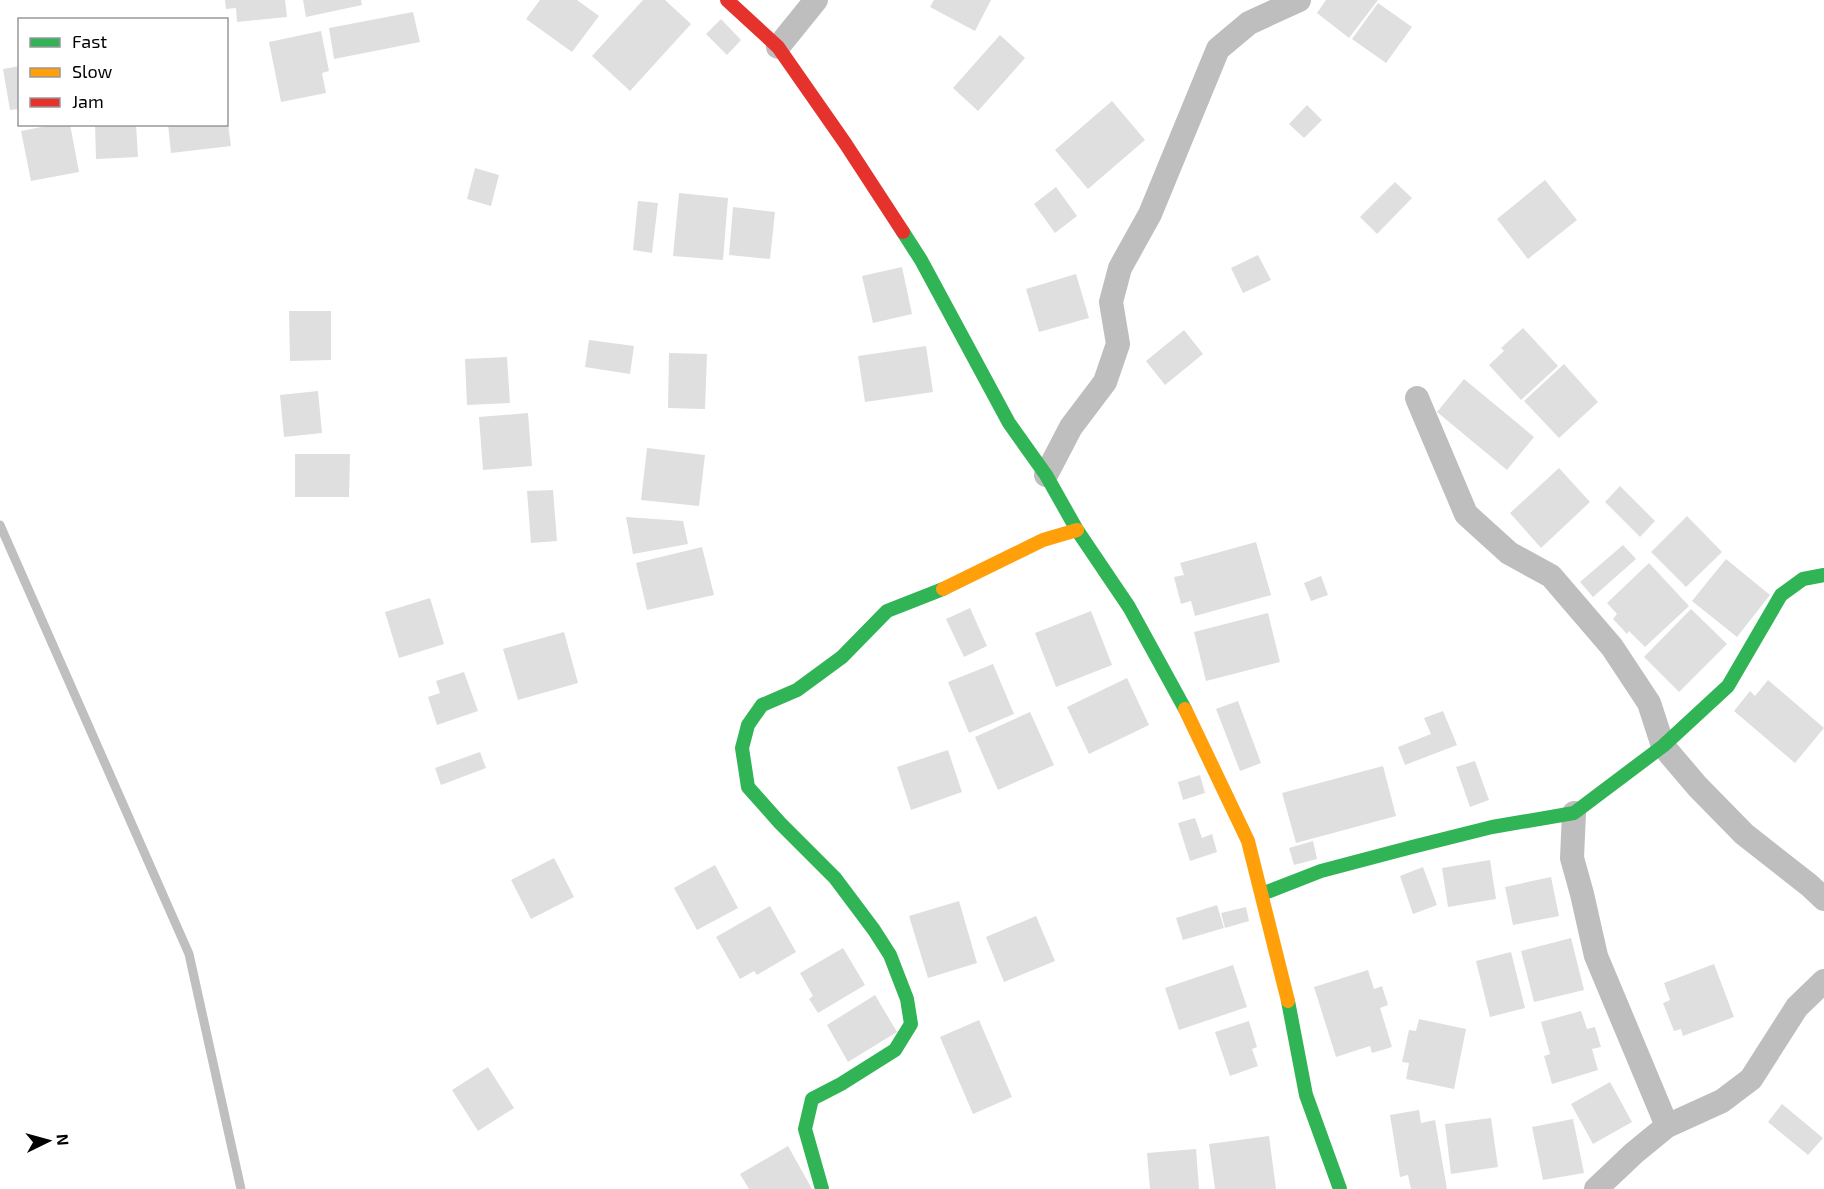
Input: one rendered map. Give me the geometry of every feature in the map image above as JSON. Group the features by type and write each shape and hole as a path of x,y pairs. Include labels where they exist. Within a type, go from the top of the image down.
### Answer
{"street":[{"path":"727,0 778,47 845,144 921,261 1009,423 1046,475 1077,530 1129,607 1192,722 1248,841 1291,1015 1306,1095 1340,1189"},
{"path":"778,47 816,0"},
{"path":"1046,475 1071,427 1105,382 1118,344 1111,302 1120,268 1150,214 1218,49 1249,23 1299,0"},
{"path":"1417,398 1466,514 1509,553 1551,576 1612,647 1649,703 1664,746 1697,786 1744,834 1824,899"},
{"path":"822,1189 805,1129 812,1099 841,1084 895,1050 911,1024 910,1016 907,999 890,955 874,930 834,878 748,787 742,748 748,725 762,705 797,690 842,657 887,611 951,586 1043,540 1077,530"},
{"path":"1262,894 1321,871 1423,844 1491,827 1574,813 1664,746 1728,686 1780,595 1803,579 1824,575"},
{"path":"1574,813 1572,858 1596,956 1667,1126"},
{"path":"1596,1189 1667,1126 1722,1101 1751,1079 1797,1007 1824,981"}],"building":[{"path":"225,0 285,0 287,17 237,22 236,8 226,9"},
{"path":"303,0 361,0 362,5 306,17"},
{"path":"540,0 577,0 599,16 572,52 526,19"},
{"path":"643,0 665,0 691,24 630,91 592,56"},
{"path":"934,0 991,0 975,31 930,7"},
{"path":"1326,0 1378,0 1349,38 1317,13"},
{"path":"1378,3 1412,27 1386,63 1352,39"},
{"path":"413,12 420,42 334,59 329,28"},
{"path":"721,19 741,40 727,55 706,34"},
{"path":"321,31 329,71 322,73 326,93 281,102 269,42"},
{"path":"1000,35 1025,58 978,111 953,88"},
{"path":"18,66 18,109 10,110 3,69"},
{"path":"1112,101 1145,140 1088,189 1055,150"},
{"path":"1307,105 1322,120 1304,138 1289,124"},
{"path":"228,124 231,146 171,153 168,126 228,126"},
{"path":"47,126 70,126 79,172 31,181 21,131"},
{"path":"95,126 136,126 138,157 96,159"},
{"path":"475,168 499,175 491,206 467,199"},
{"path":"1545,180 1577,220 1528,259 1497,219"},
{"path":"1395,182 1412,198 1377,234 1360,217"},
{"path":"1056,187 1077,216 1055,233 1034,204"},
{"path":"679,193 728,198 723,260 673,256"},
{"path":"638,201 658,203 652,253 633,250"},
{"path":"733,207 775,212 770,259 729,255"},
{"path":"1258,255 1271,280 1243,293 1231,268"},
{"path":"902,267 912,314 873,323 862,276"},
{"path":"1076,274 1089,318 1039,332 1026,289"},
{"path":"289,311 331,311 331,360 290,361"},
{"path":"1523,328 1558,366 1521,400 1489,365 1504,351 1501,348"},
{"path":"1184,330 1203,354 1165,385 1146,361"},
{"path":"589,340 634,346 630,374 585,367"},
{"path":"926,346 933,392 865,402 858,356"},
{"path":"669,353 707,354 705,409 668,408"},
{"path":"507,357 510,403 467,405 465,359"},
{"path":"1564,364 1598,402 1559,438 1524,401"},
{"path":"1464,379 1534,437 1507,470 1437,412"},
{"path":"318,391 322,433 284,437 280,395"},
{"path":"528,413 532,466 483,470 479,417"},
{"path":"647,448 705,455 699,506 641,500"},
{"path":"295,454 350,454 349,497 295,497"},
{"path":"1559,468 1590,502 1541,548 1510,513"},
{"path":"1620,486 1655,521 1640,537 1605,502"},
{"path":"553,490 557,541 531,543 527,491"},
{"path":"1687,516 1722,552 1686,587 1651,552"},
{"path":"626,517 683,521 688,544 633,554"},
{"path":"1256,542 1271,595 1195,616 1191,601 1181,604 1174,577 1184,575 1180,563"},
{"path":"1623,545 1636,559 1593,597 1580,582"},
{"path":"702,547 714,595 647,610 636,563"},
{"path":"1726,559 1770,595 1737,637 1692,601"},
{"path":"1649,563 1689,606 1645,647 1629,631 1627,634 1613,619 1617,614 1607,603"},
{"path":"1321,576 1328,595 1311,601 1304,583"},
{"path":"430,598 444,644 399,658 385,612"},
{"path":"970,608 987,646 964,657 946,619"},
{"path":"1691,609 1727,644 1679,692 1644,657"},
{"path":"1091,611 1112,665 1056,687 1035,633"},
{"path":"1268,613 1280,662 1206,681 1194,632"},
{"path":"564,632 578,683 518,700 503,649"},
{"path":"993,664 1014,714 969,733 948,682"},
{"path":"464,672 478,711 437,725 428,697 440,693 436,681"},
{"path":"1127,678 1149,725 1089,754 1067,707"},
{"path":"1768,680 1824,728 1795,763 1734,711 1750,691 1755,696"},
{"path":"1238,701 1261,763 1240,771 1216,709"},
{"path":"1443,711 1457,745 1405,765 1398,747 1431,734 1424,718"},
{"path":"1030,712 1054,765 998,790 975,737"},
{"path":"948,750 962,792 911,810 897,767"},
{"path":"480,752 486,768 441,785 435,768"},
{"path":"1475,761 1489,800 1470,807 1456,767"},
{"path":"1383,766 1396,816 1296,843 1282,793"},
{"path":"1200,775 1205,793 1183,800 1178,782"},
{"path":"1195,818 1202,838 1212,834 1217,852 1190,861 1178,823"},
{"path":"1313,841 1317,859 1294,865 1289,848"},
{"path":"554,858 574,897 531,919 511,880"},
{"path":"1490,860 1496,899 1448,907 1442,868"},
{"path":"715,865 738,908 697,930 674,888"},
{"path":"1423,867 1437,905 1413,914 1400,876"},
{"path":"1551,877 1559,916 1513,925 1505,887"},
{"path":"959,901 977,963 928,978 909,916"},
{"path":"1217,905 1224,928 1183,940 1176,918"},
{"path":"770,906 796,952 757,975 754,971 740,979 716,937"},
{"path":"1246,907 1249,921 1225,928 1221,913"},
{"path":"1036,916 1055,961 1004,982 986,937"},
{"path":"1571,938 1584,990 1534,1002 1521,951"},
{"path":"843,948 865,985 818,1013 809,999 813,996 800,973"},
{"path":"1511,952 1525,1008 1490,1017 1476,961"},
{"path":"1714,964 1734,1017 1683,1036 1681,1029 1674,1031 1663,1003 1670,1000 1664,983"},
{"path":"1233,965 1247,1007 1179,1030 1165,988"},
{"path":"1368,970 1374,989 1382,986 1388,1005 1380,1008 1392,1047 1372,1053 1370,1046 1336,1057 1314,987"},
{"path":"875,995 897,1032 848,1062 827,1025"},
{"path":"1581,1011 1587,1029 1595,1027 1601,1047 1592,1049 1598,1070 1552,1084 1544,1056 1550,1054 1541,1022"},
{"path":"1419,1019 1466,1029 1454,1089 1406,1079 1409,1063 1402,1062 1409,1030 1416,1031"},
{"path":"979,1020 1012,1097 973,1114 940,1037"},
{"path":"1249,1021 1257,1047 1252,1049 1258,1066 1230,1076 1215,1032"},
{"path":"488,1067 514,1108 478,1131 452,1090"},
{"path":"1610,1082 1632,1122 1593,1144 1571,1104"},
{"path":"1782,1104 1823,1138 1808,1155 1768,1122"},
{"path":"1419,1110 1421,1123 1435,1120 1447,1189 1411,1189 1408,1175 1400,1177 1390,1115"},
{"path":"1491,1118 1498,1167 1451,1174 1445,1124"},
{"path":"1573,1119 1584,1173 1543,1180 1532,1127"},
{"path":"1269,1136 1276,1189 1215,1189 1209,1144"},
{"path":"788,1146 812,1189 749,1189 740,1174"},
{"path":"1196,1149 1199,1189 1150,1189 1147,1153"}],"waterway":[{"path":"0,525 189,954 241,1189"}],"traffic: fast":[{"path":"903,232 921,260 1009,423 1046,475 1077,530 1129,607 1185,709"},
{"path":"1262,894 1321,871 1412,847 1492,827 1574,813 1663,746 1728,686 1781,595 1803,579 1824,575"},
{"path":"822,1189 805,1129 812,1099 841,1084 895,1050 911,1024 907,999 890,955 874,930 835,878 748,787 742,748 748,725 762,705 797,690 842,657 887,611 943,589"},
{"path":"1288,1001 1306,1095 1340,1189"}],"traffic: slow":[{"path":"943,589 1043,540 1077,530"},
{"path":"1185,709 1248,841 1288,1001"}],"traffic: jam":[{"path":"727,0 778,47 903,232"}]}
